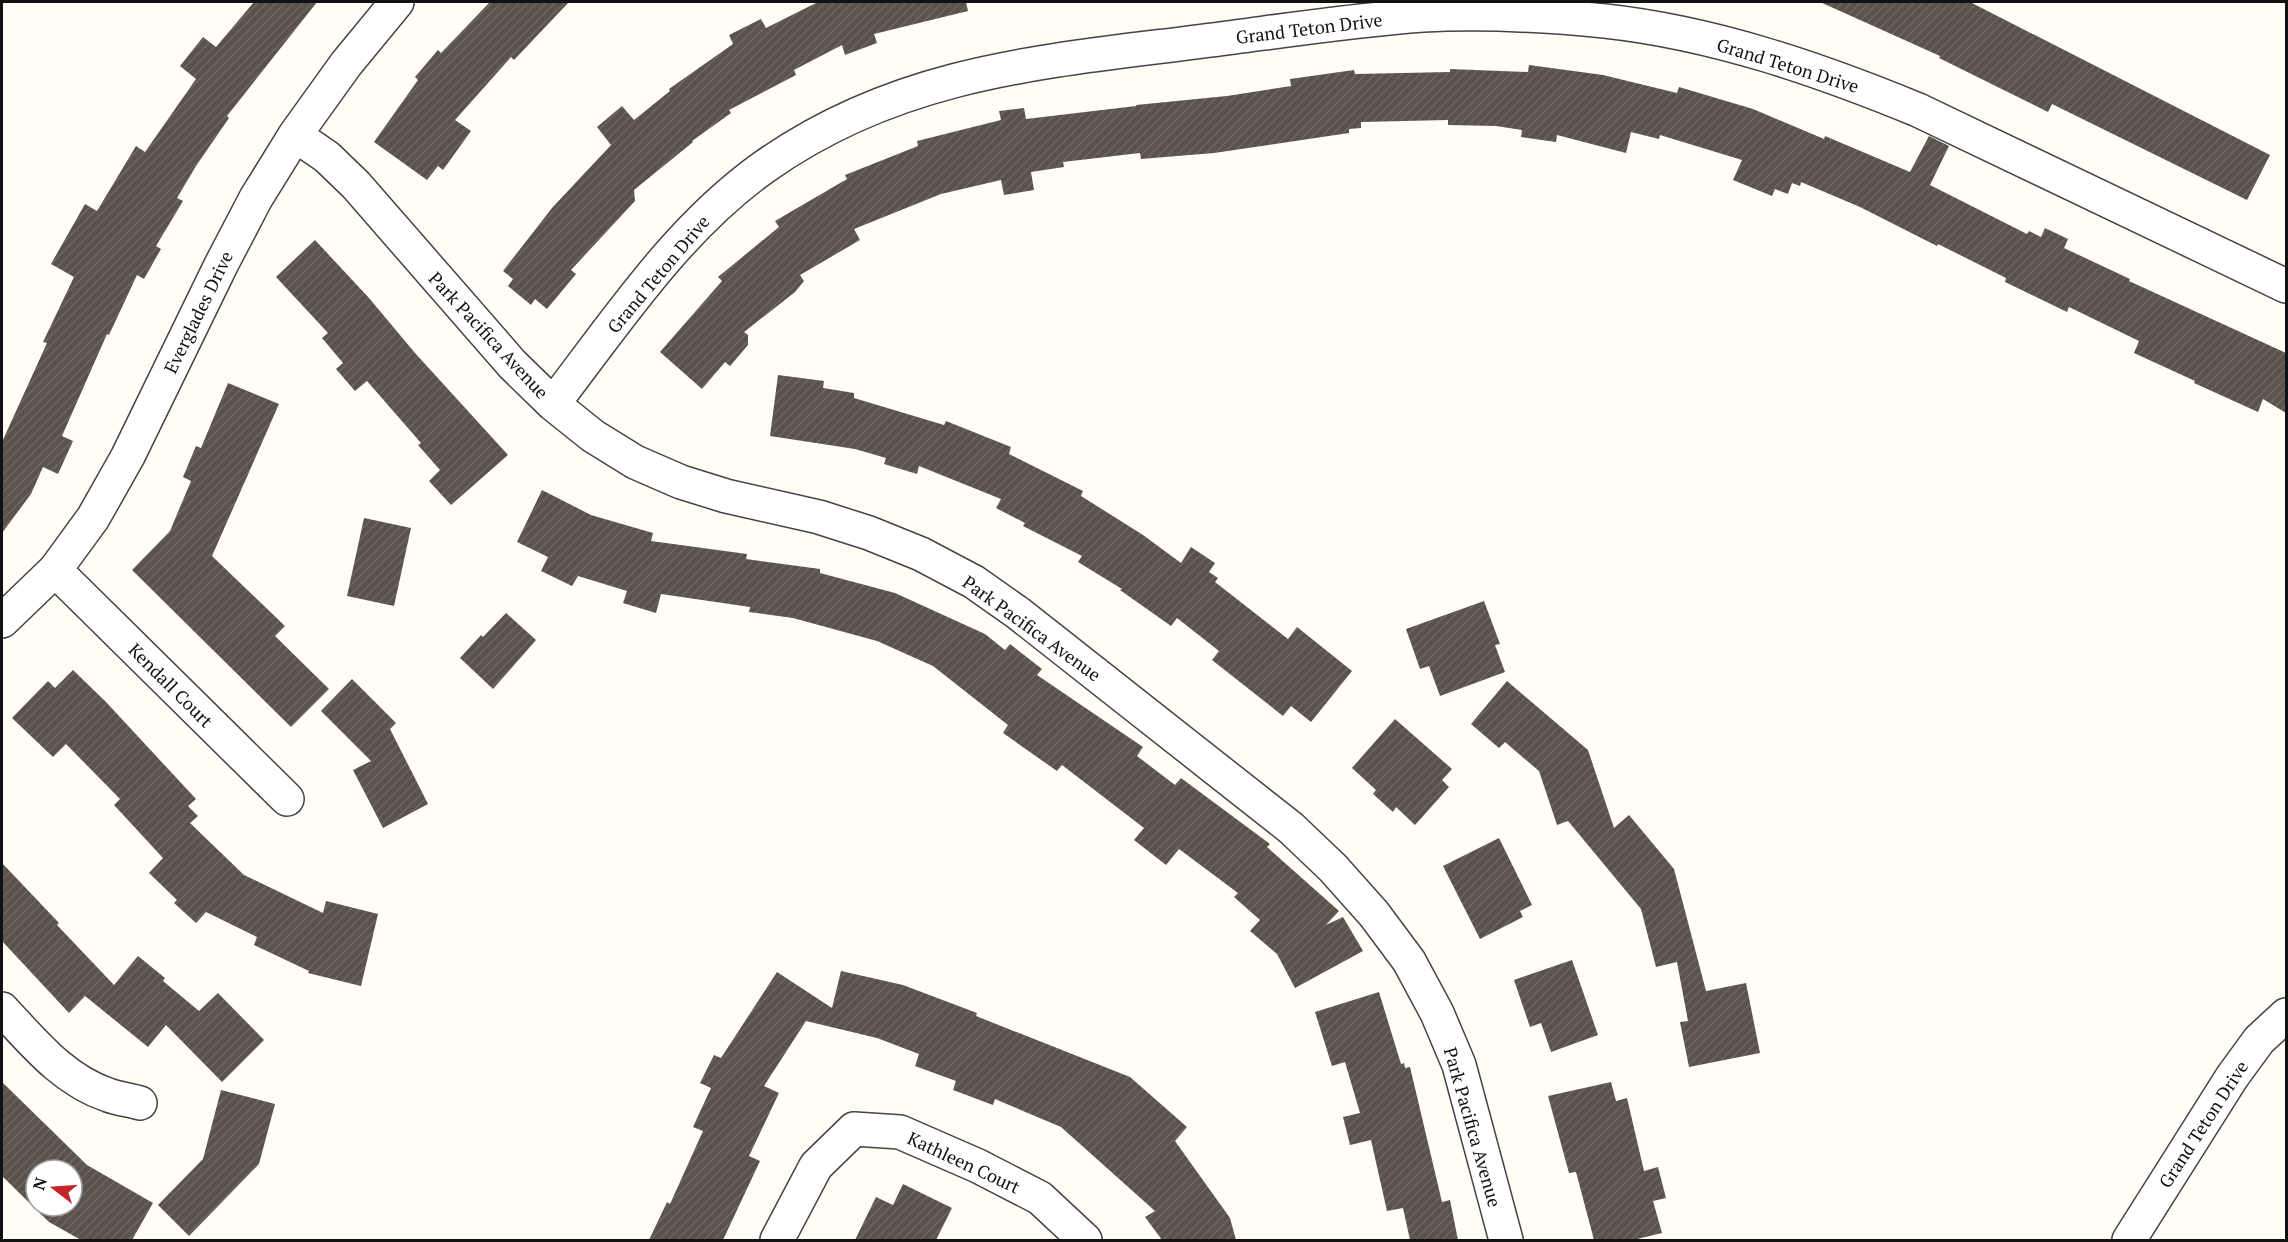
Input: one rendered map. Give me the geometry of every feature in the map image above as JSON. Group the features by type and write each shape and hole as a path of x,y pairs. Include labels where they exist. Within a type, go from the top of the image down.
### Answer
{"street":[{"name":"Everglades Drive","path":"2,621 55,570 93,518 128,456 256,198 295,135 346,64 397,2"},
{"name":"Grand Teton Drive","path":"553,404 675,248 716,206 772,162 815,135 869,108 925,88 970,76 1037,63 1423,15 1483,14 1609,21 1702,39 1797,64 1918,110 2286,286"},
{"name":"Park Pacifica Avenue","path":"295,135 327,158 356,185 512,364 553,404 593,436 627,457 681,482 726,496 819,517 869,533 921,554 974,582 1018,613 1291,828 1333,868 1374,914 1409,961 1437,1013 1459,1065 1506,1240"},
{"name":"Kendall Court","path":"55,570 287,800"},
{"path":"2,1009 54,1064 70,1076 108,1095 140,1103"},
{"name":"Grand Teton Drive","path":"2129,1240 2232,1077 2259,1040 2286,1015"},
{"name":"Kathleen Court","path":"777,1240 816,1166 854,1129 900,1132 978,1166 1040,1198 1085,1240"}],"building":[{"path":"254,2 317,2 227,116 229,118 177,198 183,201 156,246 161,249 144,279 137,275 109,335 107,334 62,436 73,441 58,474 43,467 31,494 2,533 2,442 47,343 43,342 74,277 51,264 85,204 97,211 136,146 145,152 196,79 180,66 203,37 216,47"},
{"path":"490,2 569,2 514,60 511,57 455,120 471,131 443,170 438,166 427,180 374,142 418,80 415,77 438,50 441,53"},
{"path":"818,2 966,2 968,11 874,34 877,43 845,55 842,45 794,70 796,75 729,110 731,113 692,141 634,190 635,201 571,270 576,274 547,309 535,299 531,305 508,286 513,279 503,271 552,208 611,145 597,127 622,106 634,120 670,91 669,89 733,44 729,35 761,19 766,28"},
{"path":"1820,2 1970,2 2270,155 2247,200 2052,104 2048,112 1939,58 1940,56"},
{"path":"1529,65 1603,75 1677,93 1679,87 1753,109 1910,172 1929,136 1949,146 1930,185 2027,234 2029,231 2041,237 2045,228 2068,239 2064,248 2130,279 2129,281 2286,353 2286,413 2263,399 2258,412 2194,383 2195,381 2134,353 2139,341 2069,307 2067,312 2005,282 2006,278 1938,244 1937,246 1860,207 1801,182 1800,186 1792,183 1788,194 1775,189 1772,196 1733,180 1742,160 1660,135 1659,139 1631,132 1626,153 1557,135 1556,142 1521,137 1522,130 1496,126 1448,125 1448,120 1361,122 1361,128 1349,129 1349,133 1214,153 1141,159 1140,153 1063,162 1064,167 1031,172 1034,190 1004,195 1001,180 941,194 854,229 860,240 800,275 804,281 795,292 744,332 748,335 748,345 730,366 725,362 702,389 660,352 722,281 718,277 779,227 775,221 847,179 845,175 918,146 917,141 1001,120 999,111 1024,108 1026,119 1227,96 1291,86 1290,79 1354,70 1355,74 1450,72 1450,69 1528,72"},
{"path":"315,240 508,455 451,505 429,481 440,470 418,445 421,443 367,381 355,391 336,369 343,363 322,338 328,333 276,277"},
{"path":"778,375 824,381 823,388 854,393 854,398 944,425 946,421 1011,447 1009,454 1083,491 1081,496 1143,535 1181,563 1191,547 1215,563 1209,572 1218,578 1215,582 1288,639 1297,627 1352,671 1311,722 1291,706 1283,716 1212,660 1219,651 1177,618 1171,626 1120,590 1122,589 1078,562 1082,556 1023,526 1025,523 996,508 1001,499 919,466 917,474 884,464 886,458 855,449 770,436"},
{"path":"228,383 279,404 212,556 285,626 275,636 329,689 291,727 132,570 170,531 191,481 183,477 196,446 201,448"},
{"path":"542,490 591,515 653,533 651,541 747,554 746,559 820,569 820,573 895,593 985,634 1005,650 1010,644 1042,669 1037,675 1143,747 1137,756 1175,785 1181,778 1270,844 1267,847 1339,911 1326,925 1343,917 1363,951 1295,988 1277,954 1250,931 1260,920 1234,897 1238,893 1179,849 1166,865 1134,840 1144,828 1062,765 1057,771 1003,733 1008,725 933,666 877,641 793,618 749,612 750,607 661,594 656,613 623,603 627,591 578,576 572,586 541,571 548,557 517,542"},
{"path":"364,518 411,528 394,606 347,596"},
{"path":"1484,601 1500,644 1495,645 1505,672 1440,696 1429,666 1420,669 1406,629"},
{"path":"506,613 536,640 493,689 460,658"},
{"path":"73,670 106,702 196,799 188,806 198,816 190,823 244,875 323,913 326,901 378,914 361,986 308,973 309,971 254,945 257,937 206,912 196,923 174,903 177,900 149,873 163,858 114,805 120,799 66,744 53,757 12,718 48,681 55,688"},
{"path":"352,679 396,723 390,729 428,804 383,828 353,770 371,761 321,711"},
{"path":"1507,681 1588,750 1614,828 1629,815 1674,869 1706,991 1746,983 1760,1053 1689,1067 1680,1022 1688,1021 1677,962 1656,967 1641,909 1568,821 1557,825 1539,771 1505,742 1499,748 1471,724"},
{"path":"1395,719 1452,769 1442,780 1449,787 1415,825 1396,807 1393,812 1373,794 1376,790 1352,768"},
{"path":"1499,838 1532,905 1520,911 1523,917 1480,939 1443,866"},
{"path":"2,863 114,985 138,956 165,978 163,981 199,1011 218,993 264,1040 222,1082 166,1025 148,1047 85,996 69,1013 2,941"},
{"path":"1572,960 1598,1035 1551,1052 1541,1023 1530,1027 1514,980"},
{"path":"841,971 903,985 977,1013 976,1016 1130,1077 1187,1127 1175,1141 1230,1218 1236,1240 1162,1240 1145,1217 1155,1211 1061,1127 995,1099 993,1105 953,1090 956,1081 915,1066 919,1054 877,1038 806,1021 764,1086 779,1093 749,1156 760,1161 723,1240 649,1240 667,1202 670,1204 703,1131 693,1127 711,1088 700,1083 714,1055 721,1058 777,972 832,1008"},
{"path":"1379,992 1401,1064 1404,1063 1405,1068 1410,1067 1442,1202 1450,1200 1458,1240 1410,1240 1403,1208 1387,1211 1371,1140 1350,1145 1343,1117 1360,1113 1345,1062 1332,1066 1315,1012"},
{"path":"2,1082 80,1158 24,1158 24,1198 2,1176"},
{"path":"1611,1082 1616,1101 1627,1098 1644,1171 1658,1167 1666,1198 1653,1201 1662,1233 1633,1240 1594,1240 1576,1172 1569,1173 1548,1096"},
{"path":"221,1090 275,1104 259,1164 189,1236 158,1205 203,1159"},
{"path":"84,1162 153,1203 132,1240 81,1240 45,1218 84,1218"},
{"path":"903,1184 952,1208 936,1240 855,1240 876,1197 893,1205"}]}
